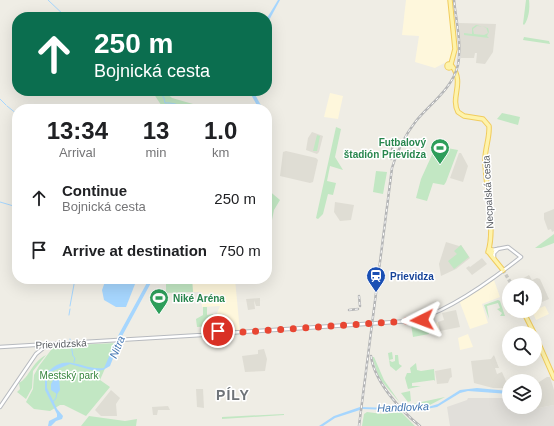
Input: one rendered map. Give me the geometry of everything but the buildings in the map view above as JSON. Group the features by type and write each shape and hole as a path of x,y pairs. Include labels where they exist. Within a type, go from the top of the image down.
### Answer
{"main road":[{"name":"Necpalská cesta","path":"450,0 456,49 451,65 458,79 457,110 462,115 484,119 488,122 489,127 485,158 486,182 490,209 490,244 493,251"},
{"path":"493,251 494,259 502,272"},
{"path":"542,349 554,378"}],"street":[{"path":"494,259 493,251 510,248 521,257 502,272"},
{"name":"Prievidzská","path":"0,347 202,335 214,334 217,331 219,334 416,320 425,318 458,300 502,272"},
{"path":"34,345 36,354"},
{"path":"0,407 36,354 48,345"}],"shaded area":[{"path":"406,0 448,0 455,48 452,59 435,68 415,62 419,36 402,35"},
{"path":"459,23 496,24 493,52 485,64 476,63 477,53 475,53 474,58 461,58"},
{"path":"330,93 343,96 338,119 324,117"},
{"path":"312,132 323,136 319,152 317,154 306,150 308,138"},
{"path":"286,151 316,158 318,160 313,182 310,183 280,176 283,152"},
{"path":"459,153 461,153 468,166 463,182 450,178"},
{"path":"335,202 354,205 351,220 340,221 334,212"},
{"path":"554,209 554,231 552,232 551,229 548,230 544,219 544,213"},
{"path":"446,242 459,246 461,245 470,258 456,269 441,276 439,264"},
{"path":"482,258 487,264 472,275 466,268 469,266 470,267"},
{"path":"529,275 531,278 524,278"},
{"path":"494,280 500,297 482,304 488,323 470,329 459,300"},
{"path":"542,283 549,299 542,302"},
{"path":"192,284 235,284 240,332 223,333 218,330 215,327 215,318 220,306 202,307 201,292 193,292"},
{"path":"260,298 260,306 256,306 254,300 255,309 248,310 246,299"},
{"path":"545,306 549,314 542,317 542,307"},
{"path":"456,310 460,327 440,331 438,322 444,320 442,313"},
{"path":"438,322 440,331 438,332 439,336 432,334 431,324"},
{"path":"468,334 473,347 460,350 458,338"},
{"path":"264,349 267,359 265,371 245,372 242,356 258,354 258,350"},
{"path":"494,355 499,368 495,368 497,374 502,372 503,374 502,388 493,388 474,383 471,361 491,359"},
{"path":"451,368 452,377 448,383 437,384 435,371"},
{"path":"550,377 554,390 554,405 542,407 542,380"},
{"path":"196,389 203,389 204,408 197,407"},
{"path":"111,390 120,398 116,404 117,416 101,416 95,410"},
{"path":"468,398 502,398 502,414 542,414 542,407 554,405 554,426 450,426 447,407 467,400"},
{"path":"168,406 170,410 158,410 157,415 153,415 152,407"}],"green space":[{"path":"526,0 529,0 529,9 527,20 524,25 523,24"},
{"path":"476,25 482,27 477,26 473,29 474,34 484,35 488,33 486,28 488,28 489,32 487,36 489,38 464,35 464,33 472,34 472,28"},
{"path":"524,37 549,41 550,44 523,40"},
{"path":"155,96 170,96 193,104 160,104"},
{"path":"502,113 520,117 518,125 497,119"},
{"path":"336,127 341,129 335,157 343,170 330,166 327,181 336,183 333,195 328,194 323,214 318,219 316,218"},
{"path":"317,135 320,136 317,151 313,151"},
{"name":"Futbalový štadión Prievidza","path":"436,146 458,150 446,182 444,185 433,183 427,201 416,198 421,179"},
{"path":"376,171 387,172 383,194 373,192"},
{"path":"272,193 280,200 274,210 272,220"},
{"path":"554,234 554,243 541,248 535,248"},
{"path":"461,245 469,257 454,269 448,261 457,254 454,251"},
{"path":"166,284 192,284 193,292 166,293"},
{"path":"498,300 500,301 502,307 502,313 497,309 500,308 498,303 487,306 489,319 484,305"},
{"path":"203,307 207,307 207,315 213,314 210,326 197,327 196,319 203,315"},
{"path":"421,321 427,326 429,334 413,337 411,324"},
{"name":"Mestský park","path":"116,343 100,380 110,387 86,416 64,405 60,405 50,411 34,409 26,402 33,389 34,375 54,346"},
{"path":"392,352 393,359 389,360 388,353"},
{"path":"46,355 33,371 32,388 26,399 17,392 20,389 19,383 26,377 37,362"},
{"path":"395,355 398,355 399,364 402,366 396,371 390,366 389,360 392,362 395,361"},
{"path":"372,357 374,357 384,380 400,403 379,378"},
{"path":"416,363 417,370 421,371 434,369 435,381 412,383 412,386 421,386 408,389 405,378 407,373 411,373 410,368"},
{"path":"410,391 411,401 408,402 401,393"},
{"path":"445,397 428,406 412,405 412,404"},
{"path":"367,412 383,414 401,412 415,426 362,426 364,414"},
{"path":"284,415 222,419 222,417"},
{"path":"89,416 125,421 137,419 136,426 81,426"}],"water":[{"path":"278,0 280,0 272,15 272,12 271,12"},
{"path":"252,96 256,96 260,104 256,104"},
{"path":"104,284 135,284 126,307 116,307 104,300 102,290"},
{"name":"Nitra","path":"146,284 150,284 121,338 110,366 103,370 95,371 70,364 50,372 47,376 47,388 57,409 63,416 62,419 56,421 51,426 48,426 49,421 57,417 57,414 45,390 45,375 60,364 67,363 74,363 95,368 104,368 119,334"},
{"path":"55,377 59,378 60,390 57,394 51,390 51,384"},
{"name":"Handlovka","path":"477,388 502,390 502,393 468,391 460,393 437,407 426,409 363,409 335,418 323,426 319,426 334,416 360,407 391,408 410,405 428,407 438,404 460,390"}],"waterway":[{"path":"48,0 61,12"},
{"path":"163,96 165,103 175,104"},
{"path":"0,99 6,105"},
{"path":"7,106 12,110"},
{"path":"0,202 12,206"},
{"path":"70,306 74,284"},
{"path":"69,315 70,309"},
{"path":"70,339 73,356 75,358 74,362"},
{"path":"53,402 57,393"}],"tunnel":[{"path":"503,270 508,278"}],"railway":[{"path":"359,426 392,168 396,155 408,132 416,121 446,89 455,74 458,65 459,49 454,0"},
{"path":"391,159 393,141"},
{"path":"359,296 360,306"},
{"path":"349,310 358,309"},
{"path":"371,356 377,375 389,394 404,412 420,426"}],"place":[{"name":"Futbalový štadión Prievidza","path":"440,165"},
{"name":"Prievidza","path":"376,293"},
{"name":"Niké Aréna","path":"159,315"}],"district":[{"name":"PÍLY","path":"233,395"}],"route":[{"path":"218,331 228,333 422,320"}]}
